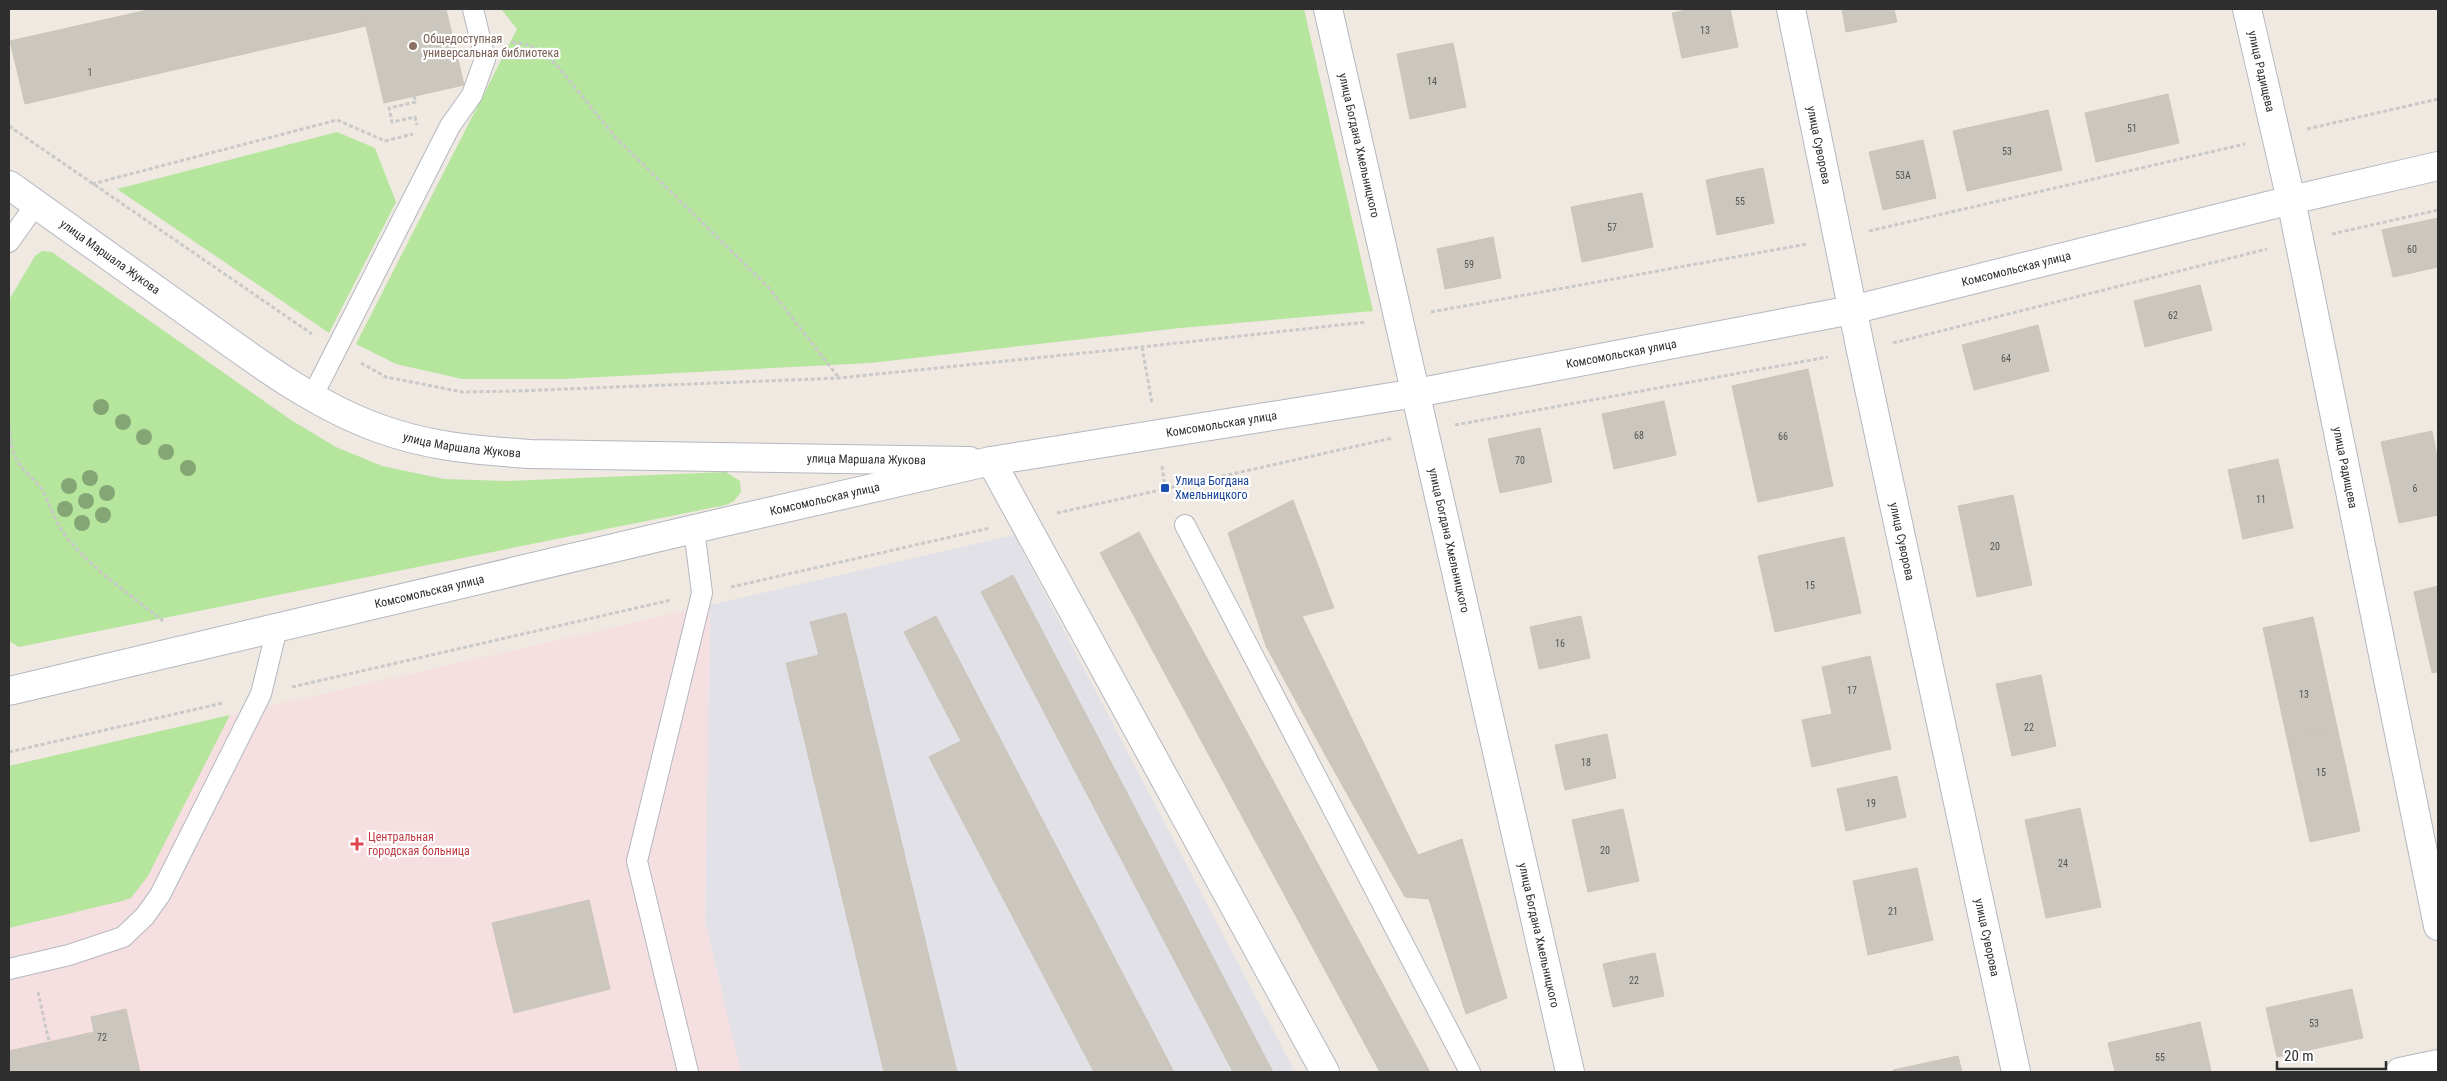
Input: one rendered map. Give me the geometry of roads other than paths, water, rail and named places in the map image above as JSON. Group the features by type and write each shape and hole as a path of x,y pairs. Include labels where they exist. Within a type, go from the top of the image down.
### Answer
{"street":[{"name":"улица Богдана Хмельницкого","path":"1328,9 1570,1072"},
{"name":"улица Суворова","path":"1791,9 1852,310 2016,1072"},
{"name":"улица Радищева","path":"2247,9 2300,241 2438,926"},
{"name":"Комсомольская улица","path":"9,691 694,529 991,461 1416,393 1852,310 2291,200 2438,166"},
{"name":"улица Маршала Жукова","path":"9,185 253,359 313,396 376,427 415,440 462,450 530,454 991,461"},
{"path":"991,461 1325,1072"},
{"path":"2400,1072 2438,1064"}],"lane":[{"path":"313,396 450,126 472,95 485,59 473,9"},
{"path":"9,242 36,204"},
{"path":"1185,525 1470,1072"},
{"path":"688,1072 637,861 702,593 694,529"},
{"path":"9,969 69,955 123,937 145,916 160,895 260,694 277,628"}],"place":[{"name":"Общедоступная универсальная библиотека","path":"413,46"},
{"name":"Улица Богдана Хмельницкого","path":"1165,488"},
{"name":"Центральная городская больница","path":"357,844"}]}
